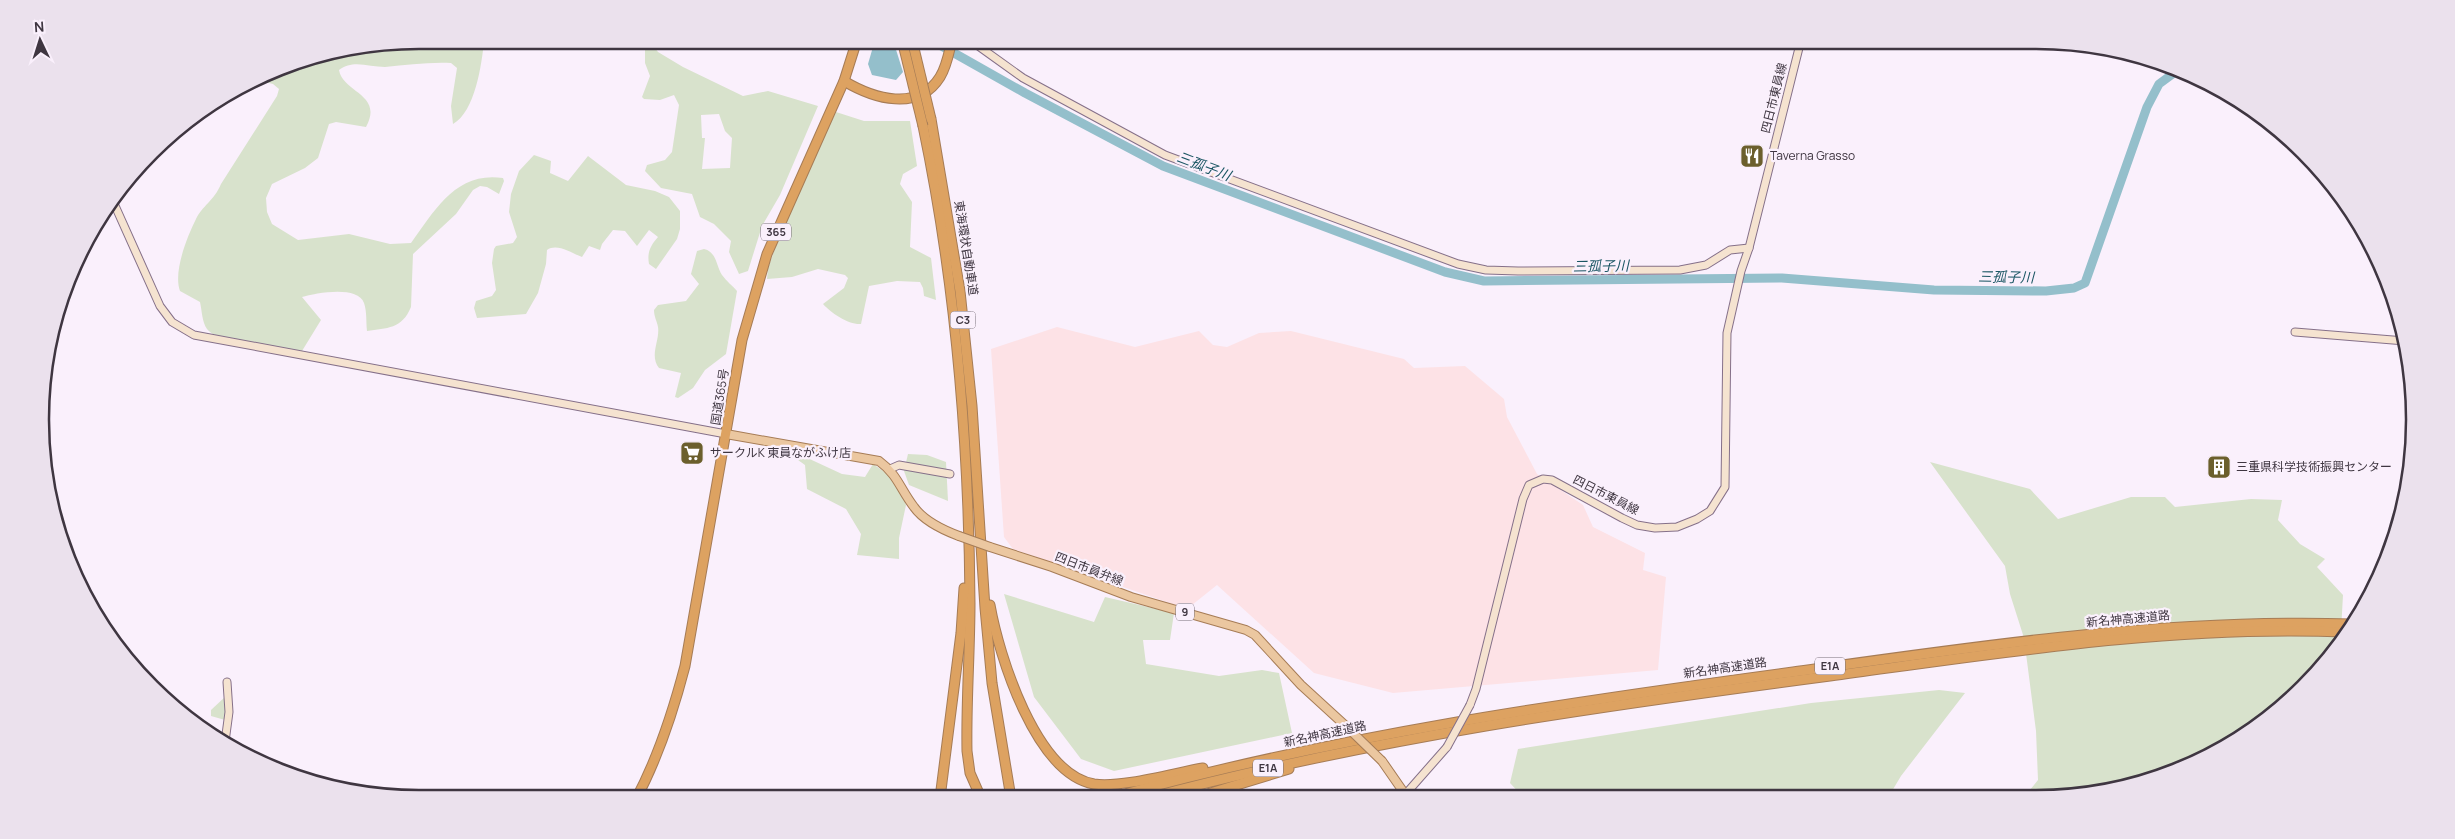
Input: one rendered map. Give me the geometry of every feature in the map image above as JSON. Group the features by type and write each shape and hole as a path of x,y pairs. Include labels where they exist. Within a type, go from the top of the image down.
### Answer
{"highway":[{"name":"国道365号","path":"641,790 650,773 671,718 685,666 742,340 766,254 844,81 854,49"},
{"name":"東海環状自動車道","path":"903,49 923,126 938,199 956,335 962,404 968,523"},
{"name":"東海環状自動車道","path":"915,49 931,119 960,291 972,406 979,523"},
{"path":"944,61 945,49"},
{"path":"844,81 856,82 884,92 911,93 921,89 931,80 944,61 949,49"},
{"path":"968,523 970,604 967,751 970,773 977,790"},
{"path":"941,790 961,633 968,523"},
{"path":"979,523 991,614 1008,670 1034,727 1055,761 1070,774 1088,782 1108,784 1336,744"},
{"path":"979,523 992,683 1010,790"},
{"name":"新名神高速道路","path":"1179,790 1266,768 1388,743 1475,727 1629,703 2009,652 2176,636 2344,625"},
{"name":"新名神高速道路","path":"1143,790 1336,744 1626,695 2000,645 2175,627 2328,627 2340,631"},
{"path":"1220,790 1295,767 1388,743"}],"main road":[{"path":"726,434 879,461 890,469"},
{"name":"四日市員弁線","path":"890,469 914,507 923,516 959,536 1052,567 1131,597 1246,630 1255,635 1301,685 1382,761 1402,790"}],"street":[{"path":"983,49 1023,78 1166,154 1458,264 1502,270 1680,270 1706,265 1730,250 1749,248"},
{"name":"四日市東員線","path":"1411,790 1447,747 1470,705 1476,689 1523,499 1529,486 1543,479 1552,480 1622,518 1655,528 1676,527 1697,519 1710,511 1725,487 1727,474 1727,334 1737,288 1749,248 1799,49"},
{"path":"116,207 160,306 172,322 194,335 726,434"},
{"path":"2295,332 2398,340"},
{"path":"890,469 898,465 950,474"},
{"path":"226,736 228,712 227,682"}],"shaded area":[{"path":"1057,327 1135,347 1199,331 1213,345 1227,347 1259,333 1291,331 1404,359 1414,368 1465,366 1504,399 1507,417 1537,474 1583,505 1593,527 1645,553 1643,570 1666,577 1658,670 1393,693 1314,673 1217,585 1187,609 1013,549 1004,537 991,349"}],"green space":[{"path":"483,49 479,74 472,98 461,118 453,124 451,106 457,68 451,63 426,63 385,67 355,64 339,70 347,84 361,95 370,107 370,116 366,127 336,122 329,124 318,158 305,168 272,184 266,198 267,212 272,224 298,240 349,234 390,244 411,243 438,206 460,187 487,177 503,178 504,181 499,194 487,187 480,186 473,190 456,214 413,254 411,307 403,320 393,326 367,331 365,306 360,297 345,292 317,294 302,297 321,320 302,351 266,347 224,339 214,334 205,326 200,302 180,291 178,274 189,235 199,214 215,195 277,96 279,89 273,84 266,82 300,68 347,56 395,50"},
{"path":"645,49 656,49 683,67 743,96 768,91 818,106 780,195 762,226 748,271 739,274 729,252 731,241 714,224 700,217 692,194 661,188 645,171 647,165 665,160 672,152 679,105 674,95 660,100 644,99 642,97 650,76 645,63","holes":["719,114 725,131 732,138 730,168 702,169 705,138 702,138 701,115"]},
{"path":"836,112 864,121 910,121 917,166 903,174 900,184 912,202 910,247 931,258 936,300 924,296 920,282 897,281 869,286 861,324 851,323 840,318 823,304 844,288 848,278 845,275 818,269 792,277 767,279 768,268 789,209"},
{"path":"534,155 551,161 550,173 568,181 588,156 626,185 655,191 669,197 680,211 680,229 677,239 656,269 649,264 648,256 651,247 658,237 649,230 637,246 625,231 613,230 602,244 600,250 589,246 582,257 564,249 551,248 547,250 546,264 538,293 526,314 477,318 474,308 476,301 492,296 496,290 492,263 494,249 496,246 513,243 517,237 509,212 511,194 519,171"},
{"path":"704,249 711,253 722,275 737,291 726,354 705,370 693,388 678,398 675,397 681,373 659,368 656,363 655,353 658,327 654,310 658,305 686,301 699,284 691,274 697,251"},
{"path":"908,454 927,455 946,462 948,501 909,485 904,471"},
{"path":"801,455 842,474 865,477 873,464 895,479 901,488 906,505 899,538 899,559 857,555 861,534 846,509 807,489 805,465 798,460"},
{"path":"1930,462 2030,489 2058,519 2131,497 2165,497 2175,507 2251,499 2282,500 2278,520 2300,544 2325,559 2317,567 2343,595 2341,629 2298,682 2261,714 2221,741 2177,762 2131,778 2084,787 2030,790 2038,780 2036,731 2024,638 2010,594 2005,566"},
{"path":"1004,594 1094,622 1105,597 1174,613 1170,640 1143,640 1146,664 1219,676 1262,670 1279,673 1292,733 1114,771 1081,759 1034,697"},
{"path":"1939,690 1965,693 1901,776 1893,790 1516,790 1510,783 1518,749 1811,703"},
{"path":"226,696 225,720 211,716 211,710"}],"water":[{"path":"872,49 896,49 903,72 896,80 872,75 868,64"}],"waterway":[{"name":"三孤子川","path":"947,49 1025,93 1163,166 1445,272 1484,281 1782,278 1934,290 2046,291 2074,288 2085,283 2147,107 2159,84 2172,75"}],"place":[{"name":"Taverna Grasso","path":"1752,156"},
{"name":"サークルK 東員ながふけ店","path":"692,453"},
{"name":"三重県科学技術振興センター","path":"2219,467"}]}
